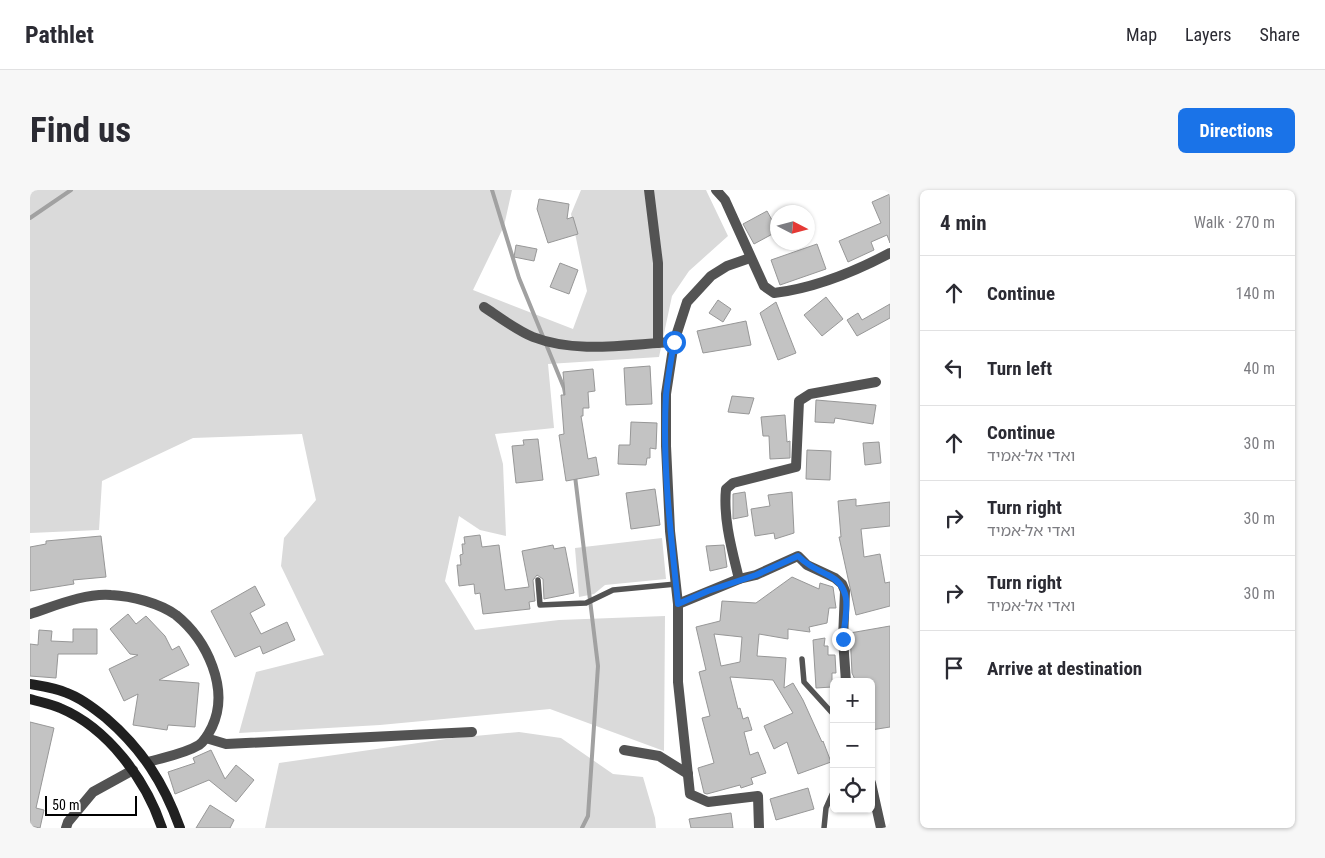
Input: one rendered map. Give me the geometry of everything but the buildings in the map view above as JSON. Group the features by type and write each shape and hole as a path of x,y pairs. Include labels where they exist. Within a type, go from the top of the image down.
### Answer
{"main road":[{"path":"30,684 68,693 96,710 124,734 148,762 171,803 180,828"},
{"path":"30,699 60,708 83,722 112,746 133,770 156,809 162,828"}],"street":[{"path":"649,190 658,263 658,343"},
{"path":"716,190 724,200 764,286 774,293 795,290 839,277 890,252"},
{"path":"750,258 727,266 710,276 687,302 674,342 666,394 666,446 670,531 678,604 678,682 690,794 708,802 758,796 759,828"},
{"path":"484,307 533,337 560,344 584,346 674,342"},
{"path":"739,580 728,531 725,501 726,489 733,483 796,467 799,401 810,394 876,382"},
{"path":"678,604 756,575 798,556 807,565 842,584 845,591 843,639 846,678"},
{"path":"30,614 75,600 110,595 156,604 175,615 194,633 207,653 216,675 216,718 206,738 200,744 184,752 148,762"},
{"path":"206,738 226,744 472,732"},
{"path":"624,750 660,756 688,774"},
{"path":"66,828 68,822 93,792 133,770"},
{"path":"875,802 881,828"}],"lane":[{"path":"538,580 540,606 586,603 613,590 676,584"},
{"path":"802,659 804,682 830,711"},
{"path":"824,828 826,808 830,799"}],"shaded area":[{"path":"30,190 512,190 504,226 473,290 573,329 587,291 571,214 581,190 706,190 728,236 689,271 672,296 659,357 548,364 554,428 495,434 503,464 506,536 480,530 459,516 445,581 475,630 559,620 665,616 664,751 550,709 380,725 239,733 256,672 324,655 281,566 284,538 316,500 302,434 193,438 102,481 99,530 30,533"},
{"path":"662,538 666,579 605,585 594,594 579,597 575,548"},
{"path":"519,732 561,738 613,774 643,777 655,818 656,828 265,828 279,763 453,738"}],"waterway":[{"path":"30,218 71,190"},
{"path":"492,190 519,278 564,388 566,399"},
{"path":"575,476 598,666 588,816 582,828"}],"route":[{"path":"674,342 666,394 666,446 670,531 678,604 708,591 756,575 798,556 807,565 835,578 842,584 845,591 846,606 843,639"}]}
